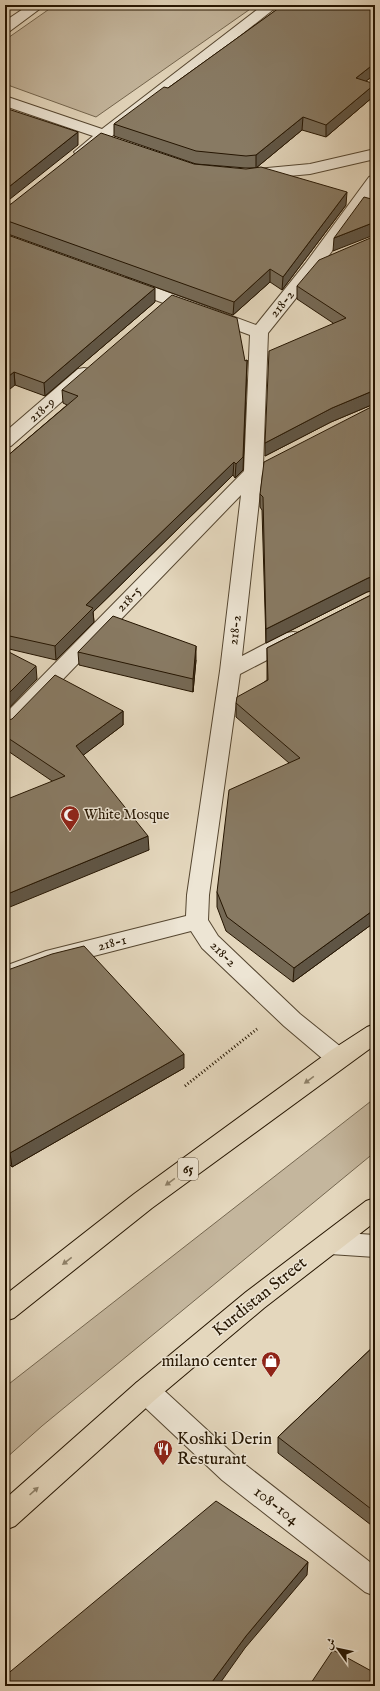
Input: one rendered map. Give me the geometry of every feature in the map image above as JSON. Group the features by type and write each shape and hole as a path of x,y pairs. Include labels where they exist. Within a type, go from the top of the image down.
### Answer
{"highway":[{"name":"65","path":"5,1310 143,1201 338,1058 375,1033"},
{"name":"Kurdistan Street","path":"5,1517 146,1391 254,1300 375,1208"}],"street":[{"path":"5,28 38,5"},
{"path":"70,161 106,138 272,5"},
{"path":"5,101 106,138"},
{"path":"231,174 246,175 310,169 375,154"},
{"name":"218-2","path":"338,1058 292,1020 210,942 197,921 198,895 230,671 254,472 258,332 311,268 375,180"},
{"path":"311,268 339,256"},
{"path":"110,277 164,304 258,332"},
{"name":"218-9","path":"5,442 99,360"},
{"name":"218-5","path":"5,727 254,472 274,460"},
{"path":"230,671 306,632"},
{"name":"218-1","path":"5,975 46,960 197,921"},
{"path":"330,1243 375,1246"},
{"name":"108-104","path":"146,1391 232,1471 375,1583"}],"path":[{"path":"185,1086 257,1029"}],"shaded area":[{"path":"55,5 256,5 96,117 5,84 5,40"},
{"path":"375,1098 375,1152 42,1426 5,1459 5,1387"}],"building":[{"path":"283,5 375,5 375,63 356,78 375,84 326,125 303,117 256,155 246,156 196,151 114,124 164,87 168,88"},
{"path":"5,108 78,132 5,190"},
{"path":"101,133 194,164 246,169 261,167 347,192 283,277 270,269 234,302 5,220 5,206 11,204"},
{"path":"364,197 375,200 375,222 334,238"},
{"path":"5,234 155,288 44,383 14,372 5,379"},
{"path":"375,236 375,390 332,408 265,443 269,351 346,318 297,286 319,260"},
{"path":"172,295 237,318 245,361 247,360 243,457 236,464 234,462 86,605 93,608 55,646 5,635 5,458 78,396 62,390"},
{"path":"375,405 375,576 368,578 266,629 263,497 260,494 264,462"},
{"path":"375,593 375,909 294,968 227,917 217,892 229,790 300,758 236,703 237,697 268,680 267,648"},
{"path":"113,616 196,646 193,679 78,652"},
{"path":"5,650 36,666 5,697"},
{"path":"55,675 123,711 76,746 148,836 5,895 5,800 65,776 5,736 5,721 12,719"},
{"path":"84,946 184,1054 10,1153 5,1148 5,1024 10,1021 5,1016 5,971 52,954"},
{"path":"375,1345 375,1512 278,1437"},
{"path":"216,1501 308,1562 246,1636 209,1686 5,1686 5,1676"},
{"path":"333,1650 375,1673 375,1686 309,1686"}],"place":[{"name":"White Mosque","path":"70,832"},
{"name":"milano center","path":"271,1378"},
{"name":"Koshki Derin Resturant","path":"163,1466"}]}
